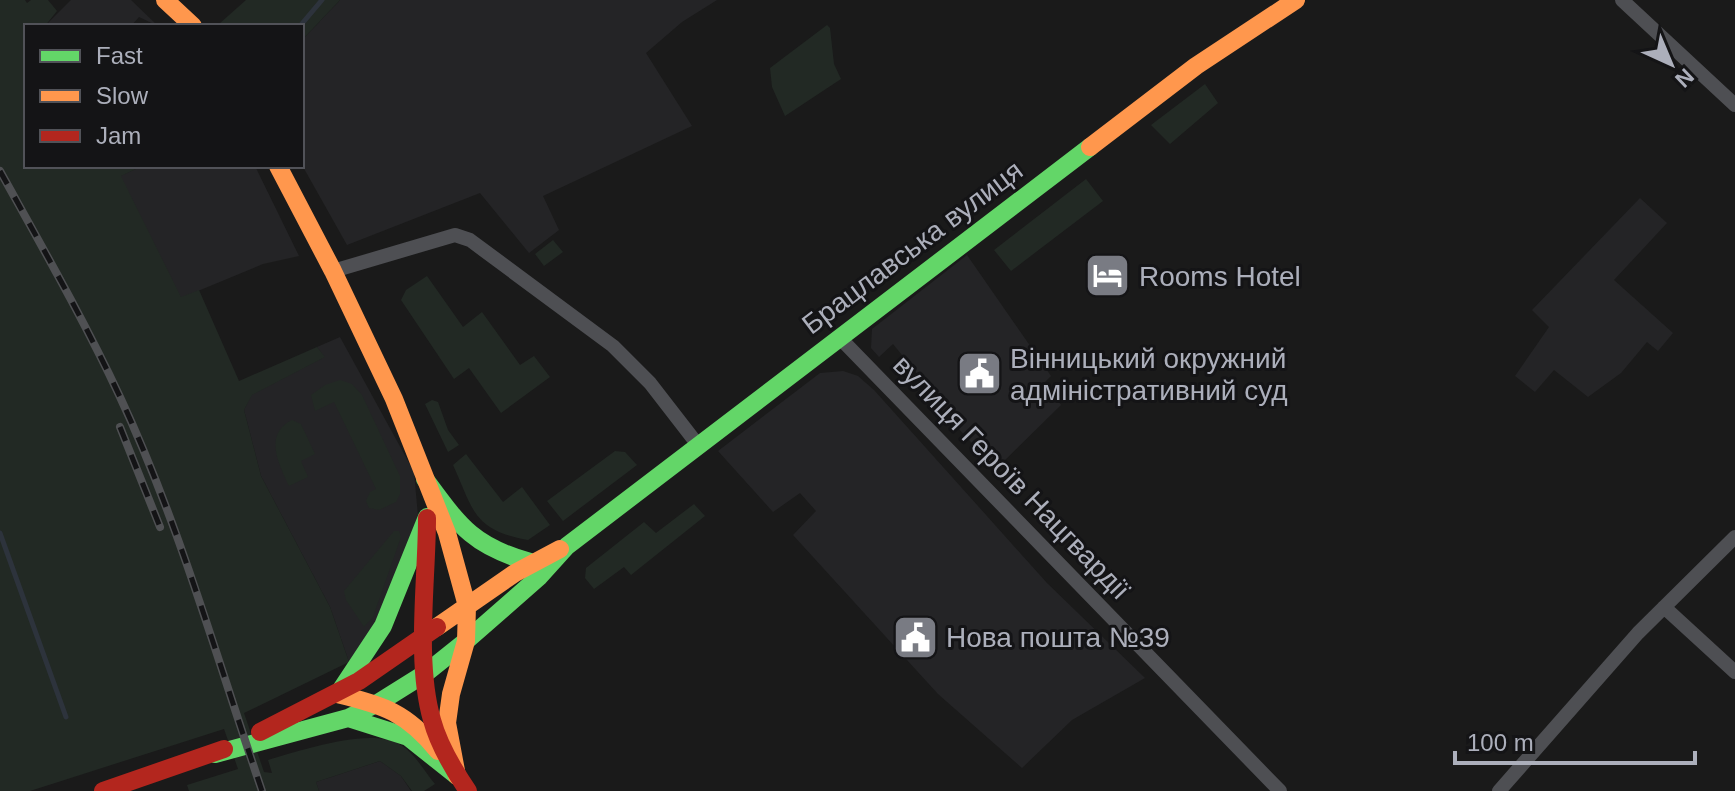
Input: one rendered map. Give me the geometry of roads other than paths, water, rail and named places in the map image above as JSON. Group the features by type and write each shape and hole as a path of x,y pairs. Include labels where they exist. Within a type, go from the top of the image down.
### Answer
{"main road":[{"path":"165,0 191,24"},
{"name":"Брацлавська вулиця","path":"215,754 348,718 426,673 539,577 567,546 1196,66 1296,0"},
{"path":"279,168 333,271 394,399 447,533 467,606 466,641 451,694 447,723 462,783"},
{"path":"425,479 425,637 430,718 462,783"},
{"path":"425,479 462,529 479,544 500,555 530,562"},
{"path":"427,517 383,626 337,694 378,703 401,713 418,726 462,783"},
{"name":"Брацлавська вулиця","path":"215,754 337,694 425,637 530,562 567,546"},
{"path":"348,718 408,737 462,783"},
{"path":"103,791 215,754"}],"street":[{"path":"1622,0 1735,105"},
{"path":"333,271 455,235 470,240 613,346 650,383 698,445"},
{"name":"вулиця Героїв Нацгвардії","path":"839,337 1280,791"},
{"path":"1499,791 1664,607 1735,537"},
{"path":"1664,607 1735,672"}],"waterway":[{"path":"302,24 322,0"},
{"path":"0,533 66,717"}],"railway":[{"path":"0,171 92,340 141,445 179,542 262,791"},
{"path":"120,427 160,527"}],"place":[{"name":"Rooms Hotel","path":"1108,276"},
{"name":"Вінницький окружний адміністративний суд","path":"979,374"},
{"name":"Нова пошта №39","path":"915,637"}]}
